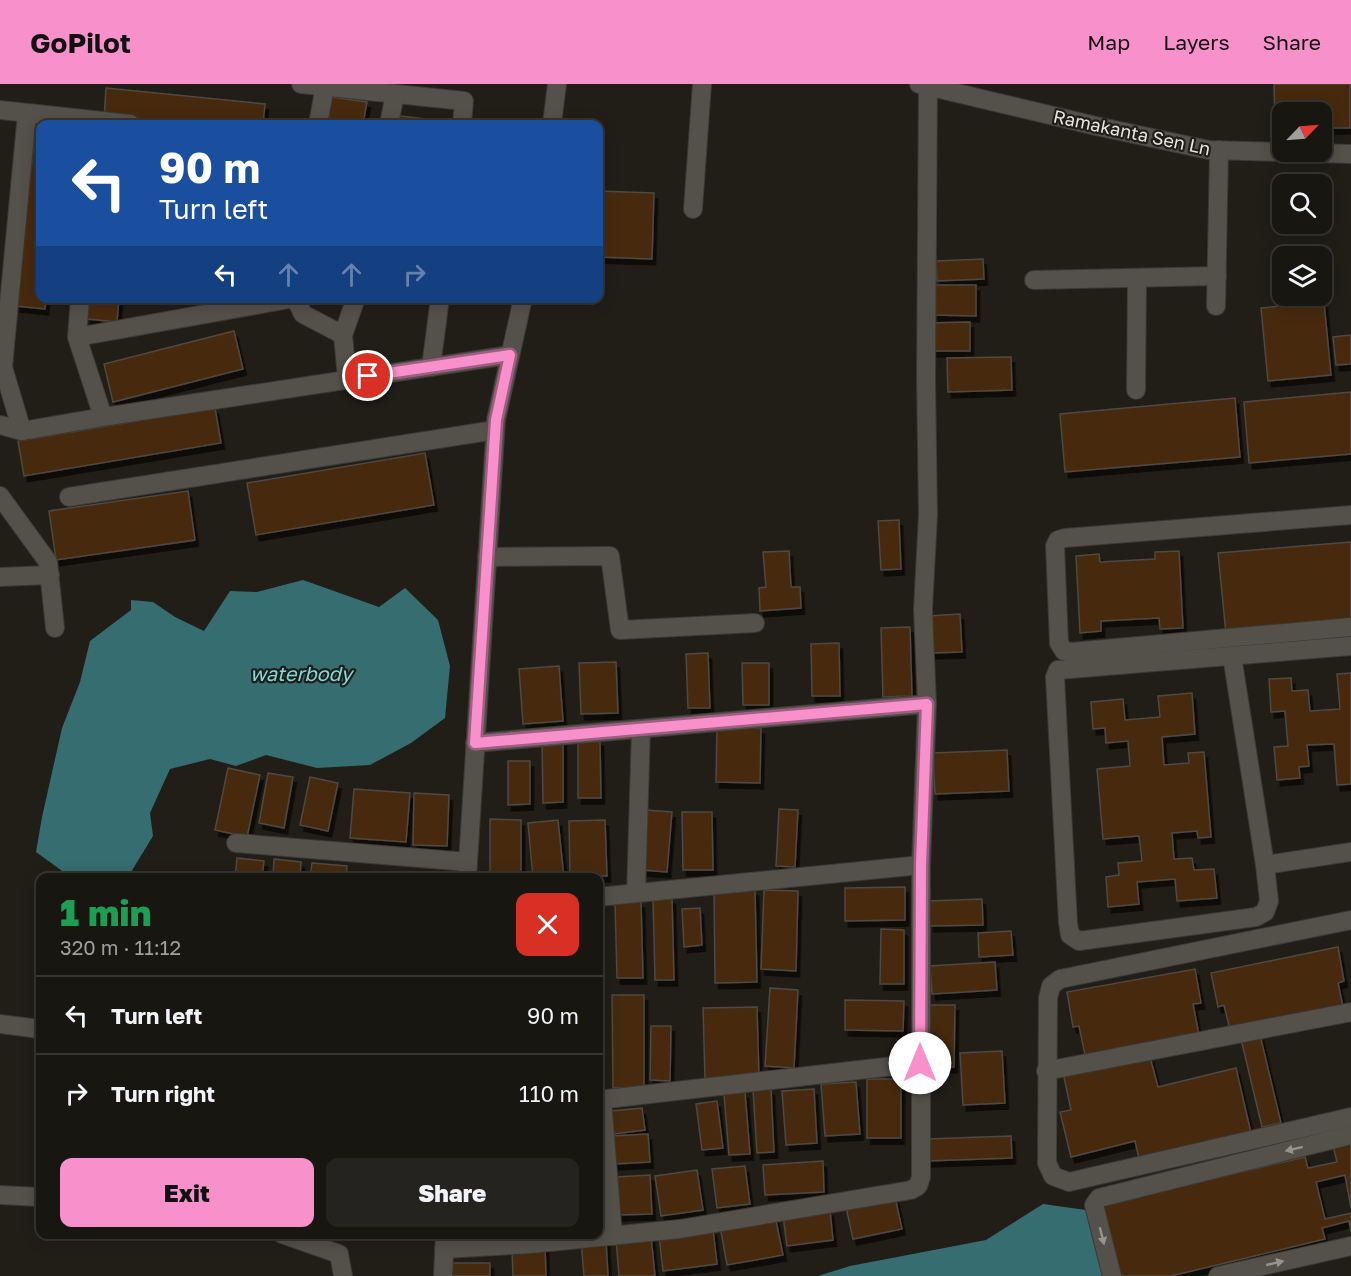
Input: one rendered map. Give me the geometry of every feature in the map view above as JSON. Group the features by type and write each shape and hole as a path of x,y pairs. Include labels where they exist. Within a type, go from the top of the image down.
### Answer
{"street":[{"path":"301,84 464,101 462,120"},
{"path":"552,120 557,84"},
{"path":"693,209 702,84"},
{"path":"603,1237 680,1229 911,1190 918,1186 921,1177 921,865 927,704 923,609 928,515 923,85"},
{"name":"Ramakanta Sen Ln","path":"923,85 1096,126 1219,150 1351,154"},
{"path":"319,120 325,86"},
{"path":"390,120 395,94"},
{"path":"0,110 80,120"},
{"path":"22,431 3,368 27,113"},
{"path":"1216,306 1219,150"},
{"path":"1034,280 1217,276"},
{"path":"1136,390 1137,278"},
{"path":"80,303 77,337 103,417"},
{"path":"77,337 267,303"},
{"path":"298,303 303,314 343,335"},
{"path":"347,379 343,335 354,303"},
{"path":"431,367 439,303"},
{"path":"236,843 467,870 495,430 522,303"},
{"path":"0,425 22,431 510,355"},
{"path":"69,497 495,430"},
{"path":"0,496 48,562 55,628"},
{"path":"1351,515 1065,538 1058,540 1055,546 1059,643 1064,651 1351,627"},
{"path":"487,557 610,556 621,630 755,623"},
{"path":"0,577 50,575"},
{"path":"1232,656 1265,865 1269,901 1265,912 1256,917 1079,941 1071,935 1068,923 1055,677 1058,670 1351,646"},
{"path":"475,743 927,704"},
{"path":"636,893 641,729"},
{"path":"1265,865 1351,852"},
{"path":"603,896 921,865"},
{"path":"1351,920 1060,979 1051,986 1048,998 1046,1071 1047,1163 1053,1176 1069,1182 1351,1117"},
{"path":"1046,1071 1351,1012"},
{"path":"0,1024 36,1028"},
{"path":"603,1100 920,1063"},
{"path":"603,1131 613,1236"},
{"path":"1112,1276 1094,1205 1099,1198 1351,1135"},
{"path":"0,1195 36,1197"},
{"path":"296,1239 339,1254 343,1276"},
{"path":"443,1276 445,1242 530,1244 582,1239"},
{"path":"1218,1276 1351,1246"}],"water":[{"name":"waterbody","path":"303,580 379,607 405,588 438,620 450,666 445,718 411,743 370,765 317,768 266,755 236,766 210,759 170,769 150,813 153,836 130,873 65,873 36,852 62,728 80,682 90,641 131,610 131,600 153,602 175,617 204,631 230,591 257,592"},
{"path":"1043,1204 1086,1210 1106,1276 818,1276 850,1266 986,1240"}],"building":[{"path":"1274,84 1350,84 1350,128 1332,128 1332,102 1274,102"},
{"path":"106,88 265,104 263,120 104,118"},
{"path":"331,97 367,102 364,120 328,120"},
{"path":"400,116 434,120 400,120"},
{"path":"35,133 36,303 46,303 45,309 16,306"},
{"path":"603,191 654,193 652,259 603,257"},
{"path":"983,259 984,279 937,281 936,261"},
{"path":"935,285 976,285 976,316 934,315"},
{"path":"89,303 119,303 117,322 87,319"},
{"path":"1324,306 1331,375 1268,381 1261,308"},
{"path":"970,322 970,351 930,351 930,323"},
{"path":"234,331 243,369 113,402 104,364"},
{"path":"1351,335 1351,364 1336,365 1333,337"},
{"path":"1011,357 1012,390 948,392 947,358"},
{"path":"1351,392 1351,454 1249,463 1244,402"},
{"path":"1235,398 1240,457 1065,472 1060,414"},
{"path":"215,408 221,443 24,476 18,441"},
{"path":"425,453 434,505 256,535 247,483"},
{"path":"188,491 195,540 56,560 49,511"},
{"path":"899,520 901,569 881,570 878,521"},
{"path":"1351,542 1351,623 1226,634 1218,553"},
{"path":"789,551 791,587 800,587 801,608 760,611 759,588 766,587 763,552"},
{"path":"1179,551 1183,628 1160,629 1159,618 1101,621 1101,631 1080,633 1076,556 1099,554 1100,562 1155,559 1155,552"},
{"path":"960,614 962,652 930,653 928,616"},
{"path":"910,627 912,696 883,697 881,628"},
{"path":"839,643 840,696 812,696 811,644"},
{"path":"708,653 710,708 688,708 686,654"},
{"path":"616,662 618,713 581,714 579,663"},
{"path":"742,663 769,663 769,705 743,705"},
{"path":"559,666 563,721 523,724 519,669"},
{"path":"1351,673 1351,784 1337,785 1334,744 1307,745 1309,766 1299,767 1300,778 1277,780 1274,747 1288,746 1285,711 1271,712 1269,679 1291,678 1292,691 1308,690 1310,711 1340,709 1337,674"},
{"path":"1192,693 1195,734 1162,737 1164,765 1189,763 1188,753 1204,752 1211,837 1198,838 1197,831 1172,833 1174,859 1192,858 1194,870 1214,869 1217,898 1177,901 1175,879 1137,882 1139,904 1108,907 1106,877 1119,875 1118,863 1142,861 1139,836 1103,839 1097,769 1130,766 1128,741 1106,743 1105,728 1093,729 1091,702 1123,699 1125,720 1160,717 1158,696"},
{"path":"717,728 761,728 760,783 716,782"},
{"path":"563,739 563,802 543,803 542,740"},
{"path":"578,740 600,740 601,798 578,798"},
{"path":"1007,750 1009,791 935,794 933,753"},
{"path":"508,761 530,761 530,804 508,805"},
{"path":"228,768 260,775 247,837 215,830"},
{"path":"268,773 293,777 284,828 259,823"},
{"path":"310,777 338,783 328,831 300,825"},
{"path":"354,789 410,793 406,842 350,838"},
{"path":"414,793 449,795 447,846 413,845"},
{"path":"779,809 798,810 795,867 776,866"},
{"path":"646,810 672,812 667,872 642,870"},
{"path":"682,812 712,812 713,870 683,870"},
{"path":"490,819 521,820 521,873 490,873"},
{"path":"558,820 563,873 533,873 528,823"},
{"path":"605,820 607,876 603,876 603,873 570,873 569,821"},
{"path":"237,858 264,861 263,873 236,873"},
{"path":"274,859 301,862 300,873 273,873"},
{"path":"312,863 347,866 346,873 311,873"},
{"path":"905,887 905,920 845,921 845,888"},
{"path":"755,890 757,982 715,983 714,891"},
{"path":"764,890 798,891 796,971 761,969"},
{"path":"653,898 672,898 674,980 655,980"},
{"path":"982,899 983,925 930,926 929,901"},
{"path":"615,902 641,902 643,978 617,978"},
{"path":"700,908 702,945 684,947 682,909"},
{"path":"881,929 904,930 904,984 880,984"},
{"path":"1011,931 1013,955 979,957 978,933"},
{"path":"1338,947 1344,981 1338,983 1343,1007 1230,1030 1224,1005 1218,1007 1211,973"},
{"path":"995,962 997,990 932,994 930,966"},
{"path":"1195,969 1201,1003 1193,1004 1199,1035 1085,1055 1079,1026 1073,1027 1067,992"},
{"path":"770,988 798,990 794,1068 765,1066"},
{"path":"612,995 644,995 644,1088 613,1088"},
{"path":"845,1000 904,1001 903,1031 845,1030"},
{"path":"924,1005 955,1005 954,1067 923,1066"},
{"path":"757,1007 759,1078 705,1079 703,1008"},
{"path":"651,1026 671,1026 670,1081 650,1080"},
{"path":"1260,1035 1281,1123 1262,1127 1241,1039"},
{"path":"1002,1051 1005,1103 963,1105 960,1053"},
{"path":"1150,1057 1158,1087 1236,1068 1251,1133 1139,1159 1135,1141 1071,1157 1060,1112 1071,1110 1064,1077"},
{"path":"867,1079 901,1079 901,1138 867,1138"},
{"path":"856,1082 860,1134 825,1136 821,1084"},
{"path":"771,1089 774,1152 757,1153 753,1090"},
{"path":"814,1089 817,1143 786,1145 782,1091"},
{"path":"745,1092 750,1154 729,1155 724,1094"},
{"path":"717,1101 723,1148 702,1150 696,1104"},
{"path":"642,1108 645,1130 614,1134 611,1111"},
{"path":"648,1134 650,1162 614,1164 612,1136"},
{"path":"1011,1136 1012,1158 926,1161 926,1139"},
{"path":"1351,1138 1351,1208 1345,1175 1316,1182 1325,1219 1351,1213 1351,1232 1349,1221 1322,1228 1325,1239 1171,1276 1115,1276 1098,1206 1305,1157 1308,1168 1337,1162 1332,1141"},
{"path":"823,1161 824,1192 765,1195 763,1165"},
{"path":"745,1166 750,1204 717,1208 712,1169"},
{"path":"697,1170 703,1210 661,1216 655,1176"},
{"path":"650,1175 652,1214 618,1215 616,1177"},
{"path":"895,1197 902,1229 853,1239 846,1207"},
{"path":"830,1210 833,1240 787,1246 783,1216"},
{"path":"775,1216 783,1255 727,1265 720,1226"},
{"path":"713,1229 717,1264 663,1271 659,1236"},
{"path":"651,1236 655,1276 619,1276 616,1239"},
{"path":"606,1240 608,1276 584,1276 581,1241"},
{"path":"545,1246 546,1276 513,1276 512,1251"},
{"path":"448,1263 490,1263 490,1276 448,1276"}],"route":[{"path":"368,376 510,355 496,420 475,743 927,704 921,865 920,1063"}]}
